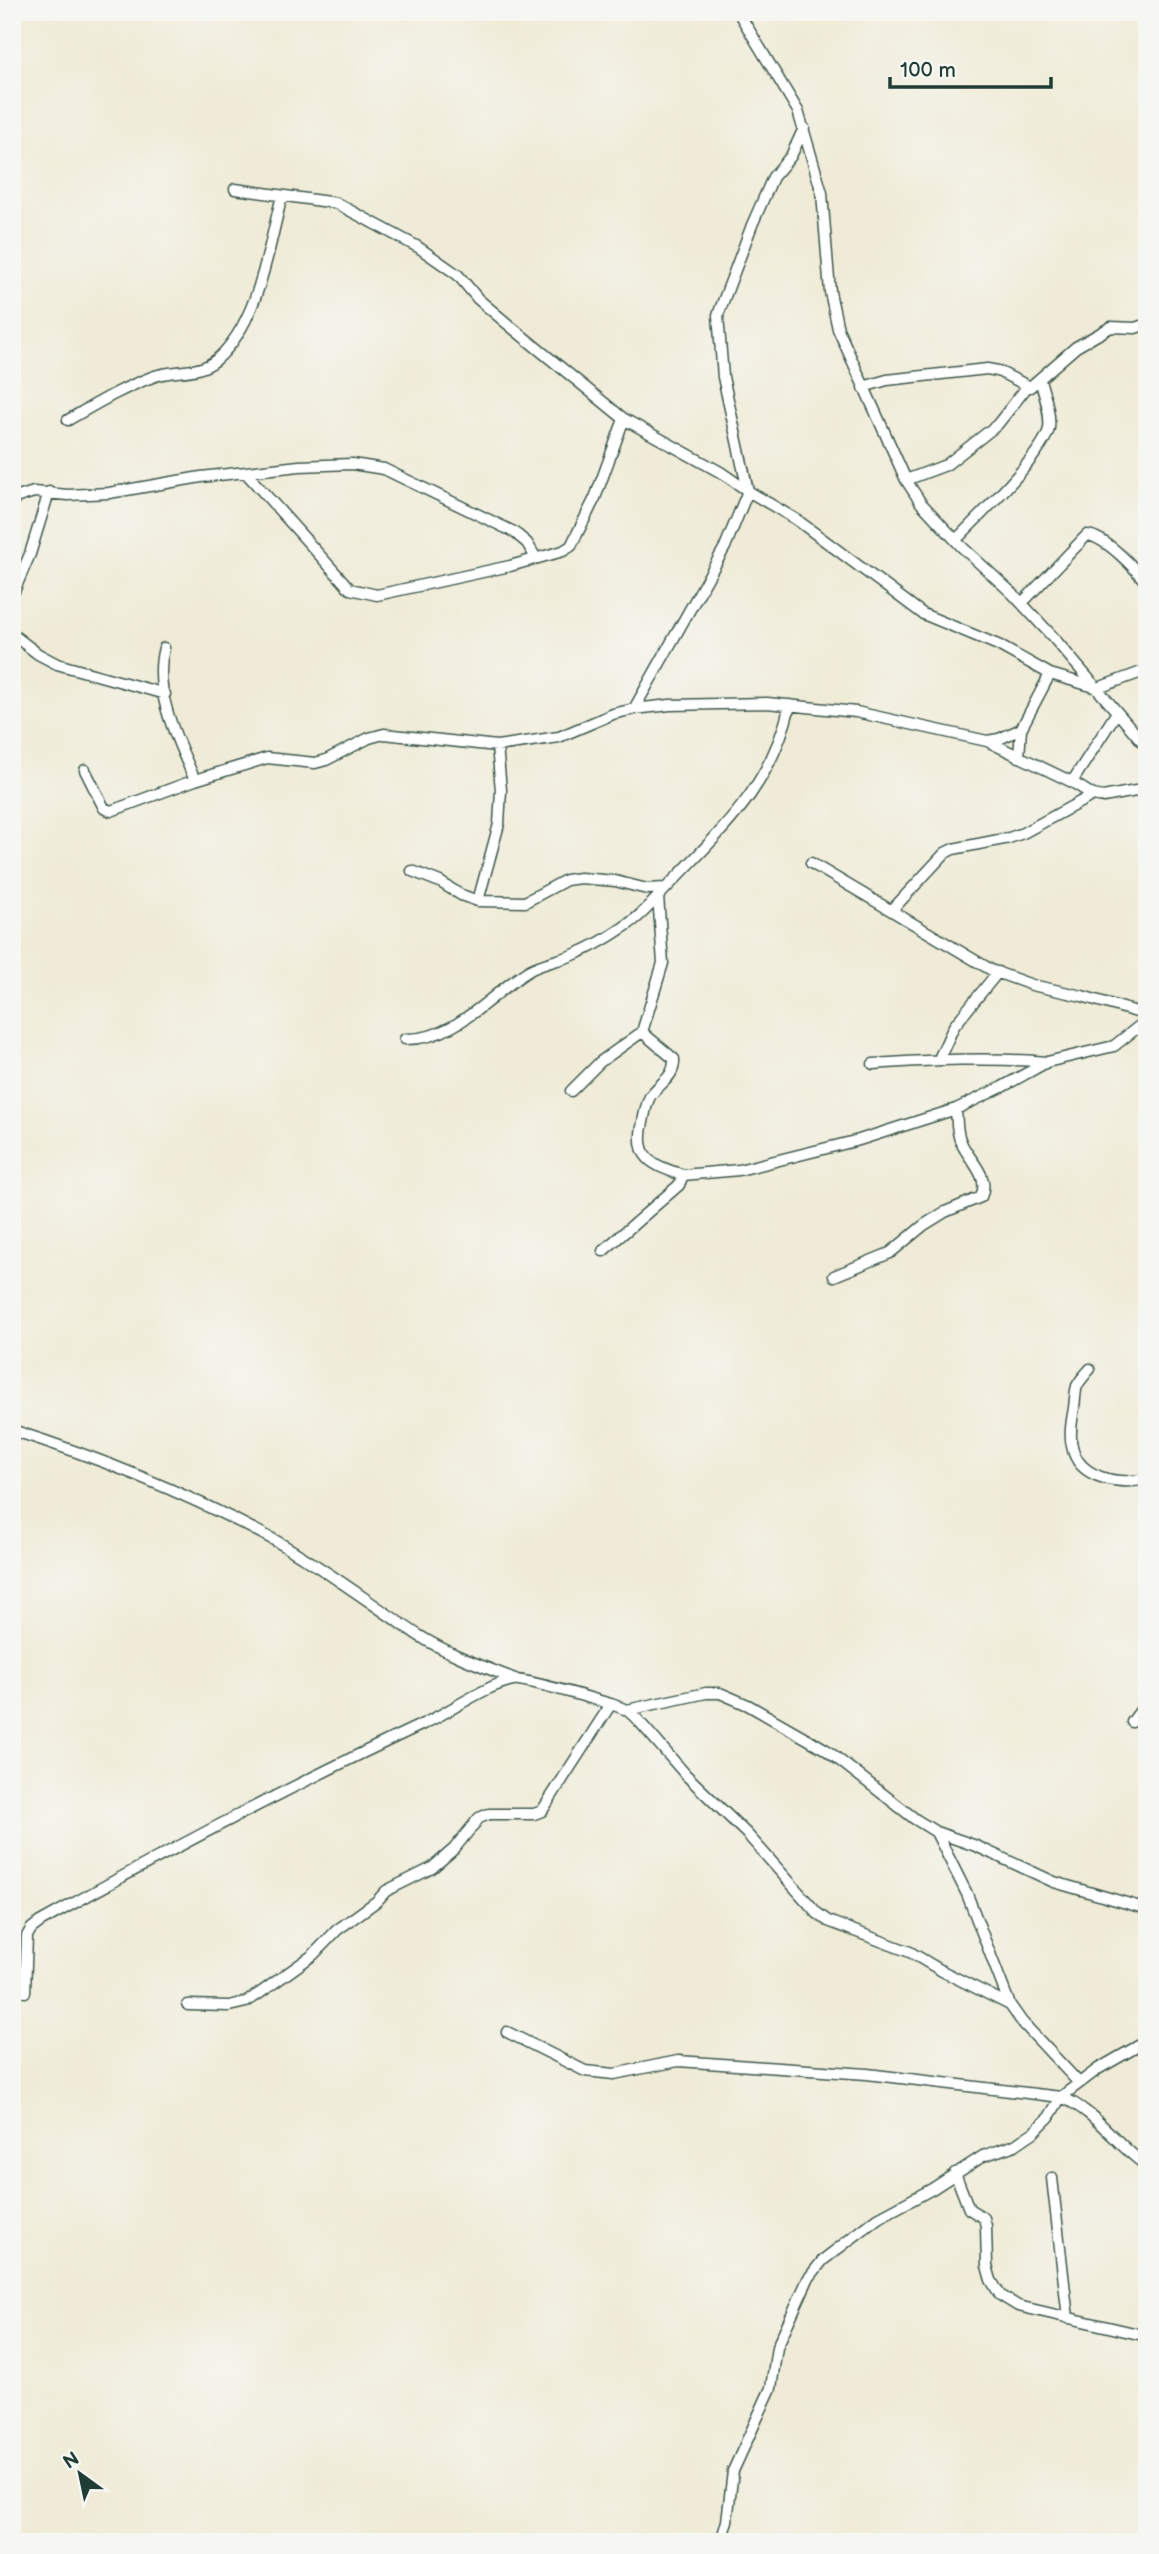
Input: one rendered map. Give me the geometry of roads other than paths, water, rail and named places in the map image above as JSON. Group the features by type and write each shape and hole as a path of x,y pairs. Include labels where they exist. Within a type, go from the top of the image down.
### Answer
{"street":[{"path":"740,15 798,111 822,193 830,292 838,329 906,480 921,503 1022,603 1147,747"},
{"path":"634,709 725,547 748,491 723,377 718,315 773,177 791,156 804,128"},
{"path":"235,189 336,203 418,247 458,275 478,299 624,419 722,473 797,520 923,614 998,645 1050,674 1098,688 1147,670"},
{"path":"68,420 104,399 152,377 196,370 216,360 248,318 282,196"},
{"path":"906,480 946,465 997,425 1027,387 1041,380 1076,347 1111,327 1135,328 1147,324"},
{"path":"863,387 887,380 987,369 1013,377 1027,387"},
{"path":"956,540 1027,463 1048,432 1048,410 1041,380"},
{"path":"246,472 350,589 377,595 451,580 563,551 578,536 610,462 624,419"},
{"path":"12,499 34,492 68,495 109,493 171,481 246,472 352,464 384,469 514,532 527,542 536,558"},
{"path":"12,596 30,554 49,492"},
{"path":"1022,603 1087,535 1093,535 1116,552 1147,584"},
{"path":"12,634 38,654 57,664 164,694"},
{"path":"164,648 160,670 164,694 172,724 195,780"},
{"path":"1019,757 1021,729 1050,674"},
{"path":"85,770 107,810 267,758 315,763 326,760 369,738 384,734 497,746 559,737 613,714 634,709 670,705 767,703 856,712 987,741 1093,794 1111,797 1147,789"},
{"path":"405,1039 422,1039 454,1027 532,969 582,952 626,926 712,841 756,787 776,753 790,705"},
{"path":"1072,782 1117,712"},
{"path":"987,741 999,739 1021,729"},
{"path":"478,901 499,824 501,790 497,746"},
{"path":"892,911 946,853 953,849 1023,833 1093,794"},
{"path":"811,863 998,972 1032,985 1082,996 1147,1017"},
{"path":"412,871 440,881 461,895 478,901 525,902 566,880 580,878 615,881 662,892"},
{"path":"571,1091 600,1062 642,1031 663,963 662,892"},
{"path":"939,1059 954,1026 998,972"},
{"path":"642,1031 674,1059 675,1066 668,1080 649,1099 639,1138 643,1153 659,1167 683,1175 739,1170 859,1140 956,1109 1047,1062 1114,1046 1147,1017"},
{"path":"873,1064 939,1059 1047,1062"},
{"path":"834,1276 890,1253 944,1212 981,1197 984,1184 981,1172 961,1144 956,1109"},
{"path":"603,1251 679,1185 683,1175"},
{"path":"1090,1369 1077,1386 1072,1420 1072,1446 1081,1465 1090,1473 1119,1482 1130,1483 1147,1479"},
{"path":"12,1430 137,1475 223,1515 287,1548 420,1636 452,1653 515,1679 627,1710 686,1775 747,1834 817,1913 828,1921 909,1952 1010,2005"},
{"path":"25,1992 27,1936 40,1922 189,1839 515,1679"},
{"path":"627,1710 706,1693 720,1693 748,1704 825,1749 915,1819 936,1832 976,1846 1054,1882 1147,1909"},
{"path":"1132,1722 1147,1702"},
{"path":"188,2005 229,2006 246,2002 313,1955 337,1930 377,1902 386,1891 432,1868 454,1849 479,1818 489,1814 534,1814 542,1811 611,1704"},
{"path":"936,1832 967,1894 1010,2005 1022,2022 1079,2083"},
{"path":"507,2032 586,2071 614,2074 678,2061 867,2074 1061,2097 1086,2110 1133,2156 1147,2166"},
{"path":"720,2542 727,2521 733,2471 771,2388 776,2347 808,2278 823,2260 878,2218 932,2189 983,2156 1015,2145 1049,2117 1061,2097 1098,2069 1147,2041"},
{"path":"956,2173 970,2209 984,2218 987,2266 1000,2295 1018,2306 1147,2336"},
{"path":"1052,2178 1068,2318"}]}
